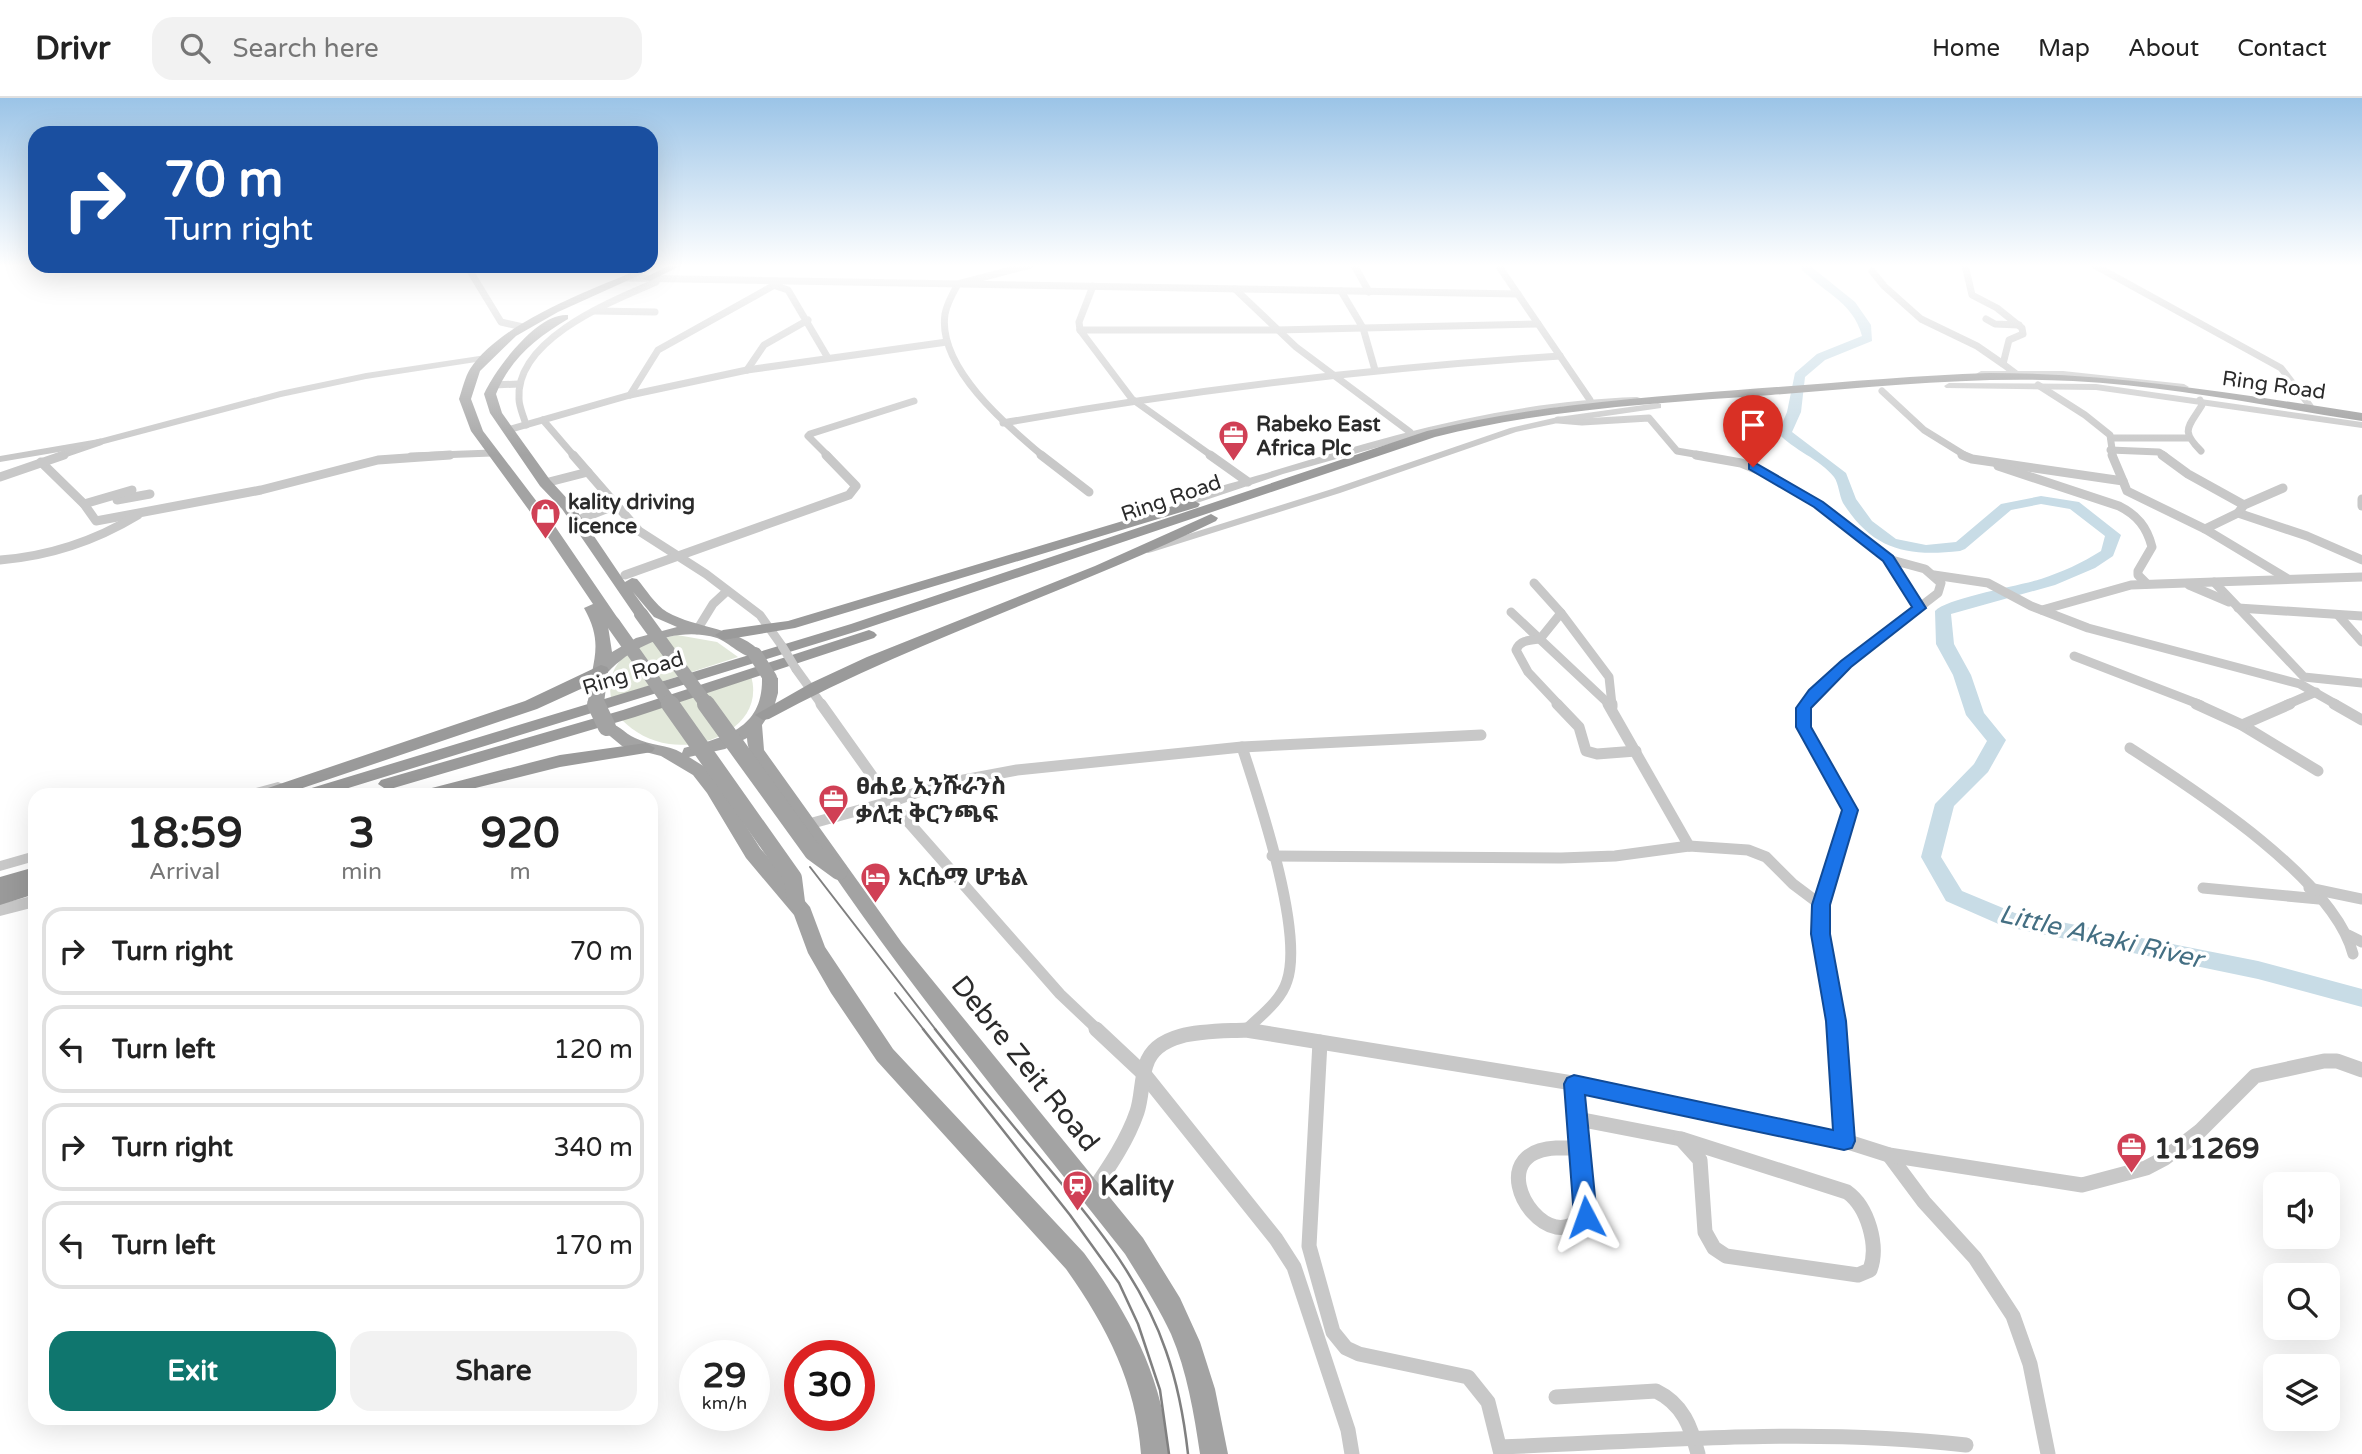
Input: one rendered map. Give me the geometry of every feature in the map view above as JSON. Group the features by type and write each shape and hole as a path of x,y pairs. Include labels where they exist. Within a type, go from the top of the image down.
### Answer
{"highway":[{"name":"Ring Road","path":"331,788 844,631 1368,454 1491,419 1564,408 1945,383 2037,381 2094,383 2362,419"},
{"name":"Ring Road","path":"1818,392 1882,391 1945,383"},
{"name":"Ring Road","path":"371,788 562,734 780,666 1469,430 1570,412 1654,403"},
{"path":"723,635 770,630 1170,509 1189,506 1311,468 1368,454"},
{"path":"758,719 809,688 875,658 1144,551 1211,518"},
{"path":"284,788 531,705 577,685 601,670"},
{"path":"454,788 560,761 646,748"},
{"path":"0,884 28,876"},
{"path":"0,899 28,892"}],"main road":[{"path":"521,328 475,370 465,398 477,431 545,522 793,878 796,902"},
{"path":"546,328 523,345 504,365 490,394 496,413 545,483 568,508 575,522 813,852 839,871"},
{"path":"568,508 580,512 625,575 659,614 697,630 723,635 755,654 770,678 769,699 758,719 756,751 839,871"},
{"path":"536,513 534,523 601,626 606,639 601,670 595,684 596,703 607,727 628,742 646,748 698,751 719,746 758,719"},
{"path":"601,670 612,657 643,639 697,630"},
{"path":"666,751 699,771 714,789 753,853 796,902 803,912 815,948 885,1055 1076,1261 1113,1314 1143,1384 1155,1454"},
{"name":"Debre Zeit Road","path":"839,871 895,948 1134,1246 1182,1329 1205,1401 1214,1454"}],"street":[{"path":"526,425 520,414 519,384 542,346 563,328"},
{"path":"630,395 653,356 664,346 697,328"},
{"path":"747,370 752,355 762,345 793,328"},
{"path":"812,328 828,358"},
{"path":"946,328 947,342 954,358 1003,423 1090,492"},
{"path":"1274,328 1328,374 1410,432"},
{"path":"1080,330 1351,328"},
{"path":"1363,328 1376,370"},
{"path":"1541,328 1590,400"},
{"path":"1942,328 1977,346 2015,373"},
{"path":"2003,363 2009,340 2023,334 2020,328"},
{"path":"2209,328 2281,368 2309,405"},
{"path":"1080,330 1132,399 1248,482"},
{"path":"508,430 630,395 747,370 947,342"},
{"path":"1003,423 1132,399 1328,374 1560,356"},
{"path":"0,459 100,442 280,394 366,376 486,358"},
{"path":"1945,383 2015,373 2134,380 2309,405 2362,419"},
{"path":"1945,383 2096,387 2362,419"},
{"path":"493,385 519,384"},
{"path":"2038,385 2107,431 2111,438 2110,450 2127,491 2205,529 2288,579"},
{"path":"1882,391 1928,435 1962,456 2119,506 2133,514 2150,536 2152,547 2138,571 2138,575 2147,584"},
{"path":"1170,509 1410,432 1511,410 1590,400 1654,403"},
{"path":"2200,400 2203,405 2187,430 2188,438 2201,451"},
{"path":"625,575 674,555 849,495 856,486 808,436 810,433 914,401"},
{"path":"1144,551 1299,503 1488,437 1558,420 1654,403"},
{"path":"1558,420 1582,422 1649,418 1677,451 1741,463 1763,472 1818,504 1888,559 1919,608"},
{"path":"543,420 639,531 760,615 890,801 1060,994 1144,1074 1276,1239 1294,1267 1341,1408 1352,1454"},
{"path":"2111,438 2188,438"},
{"path":"0,477 100,442"},
{"path":"2110,450 2159,452 2188,474 2244,505"},
{"path":"41,462 84,504 93,521 96,521 274,487 387,459 492,453"},
{"path":"1982,461 2000,458 2123,481"},
{"path":"545,483 588,472"},
{"path":"2205,529 2238,513 2244,505 2283,488"},
{"path":"84,504 132,489"},
{"path":"108,497 118,500 150,494"},
{"path":"2362,499 2362,506"},
{"path":"583,517 616,505"},
{"path":"2238,513 2307,536 2362,560"},
{"path":"0,560 34,556 82,545 111,533 140,514"},
{"path":"1888,559 1925,569 1934,575 1994,585 2020,601 2088,628 2302,681 2362,683"},
{"path":"1844,1141 1836,1021 1821,934 1821,905 1850,810 1804,727 1803,708 1814,693 1846,664 1941,589 1934,575"},
{"path":"2042,610 2116,588 2147,584 2362,578"},
{"path":"2214,582 2302,681 2362,720"},
{"path":"1534,583 1561,613 1609,677 1612,707"},
{"path":"2186,583 2235,606 2362,616"},
{"path":"697,630 712,604 727,591"},
{"path":"1511,612 1612,707 1689,846"},
{"path":"1561,613 1540,639 1518,645 1516,650 1522,666 1542,691 1579,727 1586,751 1597,754 1636,751"},
{"path":"2338,615 2362,642"},
{"path":"2074,656 2242,724 2318,771"},
{"path":"2242,724 2316,692"},
{"path":"809,824 937,785 1017,770 1242,747 1481,734"},
{"path":"1242,747 1286,909 1290,959 1288,980 1277,1000 1246,1030"},
{"path":"2130,748 2191,788 2281,857 2348,936 2353,954"},
{"path":"272,788 323,774"},
{"path":"1272,856 1561,858 1615,856 1689,846 1759,853 1821,905"},
{"path":"0,866 28,858"},
{"path":"2309,887 2362,898"},
{"path":"2203,888 2319,899"},
{"path":"0,910 28,903"},
{"path":"2348,936 2362,942"},
{"path":"1092,1192 1115,1158 1129,1130 1140,1102 1147,1060 1162,1043 1206,1032 1246,1030 1574,1084 1844,1141 1889,1155 2082,1185 2137,1172 2165,1158 2200,1131 2255,1076 2337,1060 2362,1070"},
{"path":"1320,1042 1309,1247 1333,1332 1346,1348 1359,1354 1468,1377 1482,1387 1489,1402 1501,1450 1696,1447 1743,1437 1896,1437 1966,1445"},
{"path":"1574,1084 1581,1148 1586,1217 1568,1227 1548,1225 1532,1212 1521,1191 1518,1176 1522,1161 1531,1153 1549,1149 1581,1148"},
{"path":"1578,1119 1681,1139 1847,1192 1857,1199 1865,1210 1874,1259 1870,1270 1858,1275 1726,1256 1714,1248 1705,1232 1700,1160 1681,1139"},
{"path":"1889,1155 1924,1202 1975,1258 2013,1316 2030,1364 2048,1454"},
{"path":"1294,1267 1309,1247"},
{"path":"1556,1397 1656,1391 1670,1396 1679,1405 1696,1447"}],"shaded area":[{"path":"677,635 717,642 738,657 611,698 610,683 620,661 640,647"},
{"path":"751,676 753,693 750,707 742,720 716,738 701,743 685,745 655,741 643,736 621,719"}],"waterway":[{"name":"Little Akaki River","path":"1866,328 1868,338 1821,357 1799,376 1794,412 1785,433 1841,476 1849,500 1867,524 1891,543 1926,550 1960,546 2006,507 2041,500 2074,505 2113,535 2108,553 2070,574 1943,611 1945,644 1962,675 1975,715 1997,740 1981,768 1945,804 1931,857 1954,896 2011,920 2258,970 2362,998"}],"tram line":[{"path":"810,867 936,1030"},
{"path":"895,993 924,1030"},
{"path":"923,1029 1070,1215 1119,1283 1138,1324 1160,1390 1169,1454"},
{"path":"935,1029 1086,1213 1140,1293 1170,1364 1180,1402 1188,1454"}],"place":[{"name":"Rabeko East Africa Plc","path":"1233,463"},
{"name":"kality driving licence","path":"545,541"},
{"name":"ፀሐይ ኢንሹራንስ ቃሊቲ ቅርንጫፍ","path":"833,827"},
{"name":"አርሴማ ሆቴል","path":"875,904"},
{"name":"111269","path":"2131,1175"},
{"name":"Kality","path":"1077,1212"}],"route":[{"path":"1586,1217 1574,1084 1844,1141 1836,1021 1821,934 1821,905 1850,810 1804,727 1803,708 1814,693 1846,664 1919,608 1888,559 1818,504 1753,467"}]}
